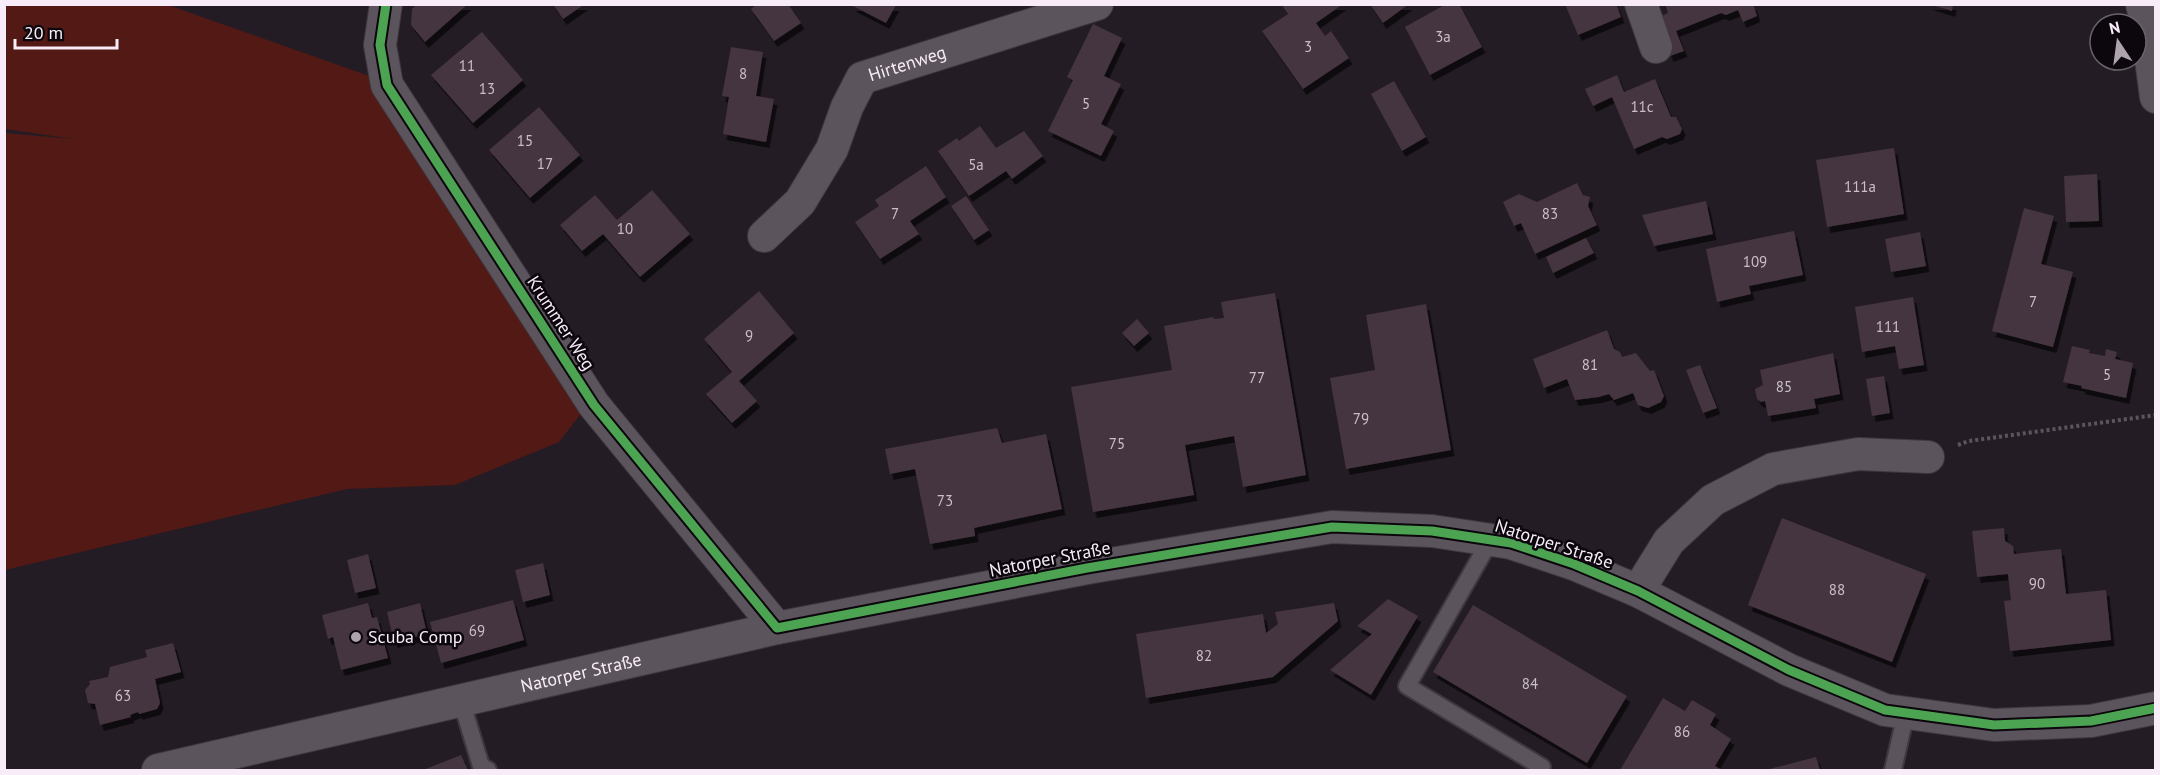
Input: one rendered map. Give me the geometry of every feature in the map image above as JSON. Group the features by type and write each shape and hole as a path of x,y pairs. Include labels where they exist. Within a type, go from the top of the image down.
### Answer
{"street":[{"name":"Krummer Weg","path":"386,4 380,45 387,86 594,405 777,628"},
{"name":"Hirtenweg","path":"764,236 800,202 832,149 847,106 862,78 1097,4"},
{"path":"1641,4 1656,46"},
{"path":"2142,4 2156,98"},
{"path":"1638,591 1669,541 1713,500 1773,469 1858,454 1928,457"},
{"name":"Natorper Straße","path":"158,771 777,628 1087,568 1332,527 1432,531 1511,543 1574,564 1638,591 1789,670 1885,710 1995,725 2091,721 2156,708"}],"lane":[{"path":"1491,539 1407,686 1542,767 1539,771"},
{"path":"461,700 481,766 488,771"},
{"path":"1893,771 1906,713"}],"path":[{"path":"1928,457 1970,441 2156,415"}],"shaded area":[{"path":"5,5 168,5 372,77 425,174 556,360 583,411 559,442 455,485 347,489 5,570 5,133 74,139 5,129"}],"building":[{"path":"417,4 468,4 425,42 411,25 412,9"},
{"path":"553,4 585,4 563,19"},
{"path":"757,4 788,4 801,23 774,41 751,9"},
{"path":"1281,4 1343,4 1316,23 1325,36 1331,31 1349,58 1303,89 1262,31 1288,14"},
{"path":"1370,4 1409,4 1383,23"},
{"path":"1446,4 1459,4 1482,47 1430,75 1405,27"},
{"path":"1565,4 1616,4 1621,17 1578,35"},
{"path":"1665,4 1753,4 1757,16 1743,22 1738,10 1726,15 1721,13 1676,31 1684,51 1670,56 1655,19 1668,13"},
{"path":"1929,4 1953,4 1952,11"},
{"path":"851,5 896,5 886,23"},
{"path":"1093,24 1122,38 1104,76 1121,84 1101,124 1114,131 1101,156 1048,131 1073,80 1067,77"},
{"path":"482,32 523,80 473,123 431,75"},
{"path":"731,47 763,52 756,96 774,99 766,142 723,134 729,97 722,96"},
{"path":"1617,75 1624,92 1655,79 1671,117 1676,117 1682,129 1680,134 1667,139 1662,137 1634,149 1612,97 1593,106 1585,89"},
{"path":"1394,81 1426,137 1402,151 1371,94"},
{"path":"539,107 580,155 530,198 489,150"},
{"path":"980,126 996,148 1024,131 1043,156 1012,179 1006,171 969,196 938,151 957,138 959,141"},
{"path":"1894,148 1904,214 1827,227 1816,160"},
{"path":"926,166 946,197 910,221 919,234 880,259 855,222 879,206 875,200"},
{"path":"2097,174 2099,221 2066,222 2064,176"},
{"path":"1577,183 1583,195 1590,197 1588,206 1597,225 1535,254 1521,223 1514,226 1503,202 1519,194 1537,202"},
{"path":"652,190 690,234 640,277 603,234 582,251 560,225 595,195 617,220"},
{"path":"966,196 989,230 974,240 951,206"},
{"path":"1706,201 1713,234 1654,246 1642,215"},
{"path":"2024,208 2054,216 2041,264 2073,272 2053,347 1992,331"},
{"path":"1794,231 1803,275 1749,286 1751,294 1717,302 1706,249"},
{"path":"1920,232 1926,266 1891,272 1885,239"},
{"path":"1586,238 1594,253 1553,273 1546,257"},
{"path":"759,291 794,333 739,381 757,401 732,423 706,394 732,372 704,339"},
{"path":"1275,293 1306,475 1243,487 1234,436 1185,445 1194,495 1093,512 1071,387 1172,370 1164,326 1213,317 1214,319 1224,318 1221,302"},
{"path":"1913,297 1924,365 1899,369 1895,346 1862,352 1855,307"},
{"path":"1426,304 1451,450 1346,469 1330,378 1375,370 1366,315"},
{"path":"1137,319 1149,333 1134,346 1122,333"},
{"path":"1607,330 1614,349 1620,352 1622,357 1636,353 1650,371 1654,370 1664,396 1661,402 1648,408 1638,405 1633,393 1614,400 1609,394 1575,400 1567,379 1544,388 1533,359"},
{"path":"2072,346 2105,356 2106,349 2117,352 2115,359 2133,363 2126,398 2063,382"},
{"path":"1833,353 1840,394 1814,399 1816,408 1768,416 1765,401 1761,402 1757,399 1755,389 1763,385 1760,370"},
{"path":"1700,365 1717,408 1703,413 1686,370"},
{"path":"1884,376 1890,413 1872,416 1866,379"},
{"path":"997,428 1002,443 1046,434 1062,509 974,528 975,536 930,544 915,469 890,474 885,449"},
{"path":"1782,518 1926,574 1892,662 1748,605"},
{"path":"2004,528 2005,541 2013,546 2014,554 2061,549 2066,594 2106,590 2111,640 2010,651 2004,601 2011,600 2008,574 1977,577 1972,531"},
{"path":"368,554 376,588 355,593 347,560"},
{"path":"543,563 550,595 523,602 515,570"},
{"path":"1388,599 1418,616 1371,695 1330,670 1372,634 1357,626"},
{"path":"513,600 524,640 441,663 430,622"},
{"path":"368,603 372,618 377,617 388,658 341,670 333,637 328,639 322,615"},
{"path":"420,603 427,634 394,642 387,612"},
{"path":"1334,603 1338,621 1273,677 1146,698 1136,634 1263,614 1266,633 1278,624 1275,612"},
{"path":"1473,605 1627,696 1587,763 1433,672"},
{"path":"173,643 181,672 155,679 160,703 157,709 139,714 138,712 130,715 131,717 100,725 95,704 88,703 85,690 90,684 89,681 108,677 110,667 147,657 145,650"},
{"path":"1663,698 1685,711 1692,700 1716,714 1710,725 1731,739 1715,766 1722,770 1620,770"},
{"path":"461,755 468,770 423,770"},
{"path":"1816,757 1820,770 1766,770"}],"cycle path":[{"path":"386,4 380,45 387,85 594,405 777,628 1087,568 1332,527 1432,531 1511,543 1574,564 1638,591 1789,670 1885,710 1994,725 2091,721 2156,708"}],"place":[{"name":"Scuba Comp","path":"356,637"}]}
